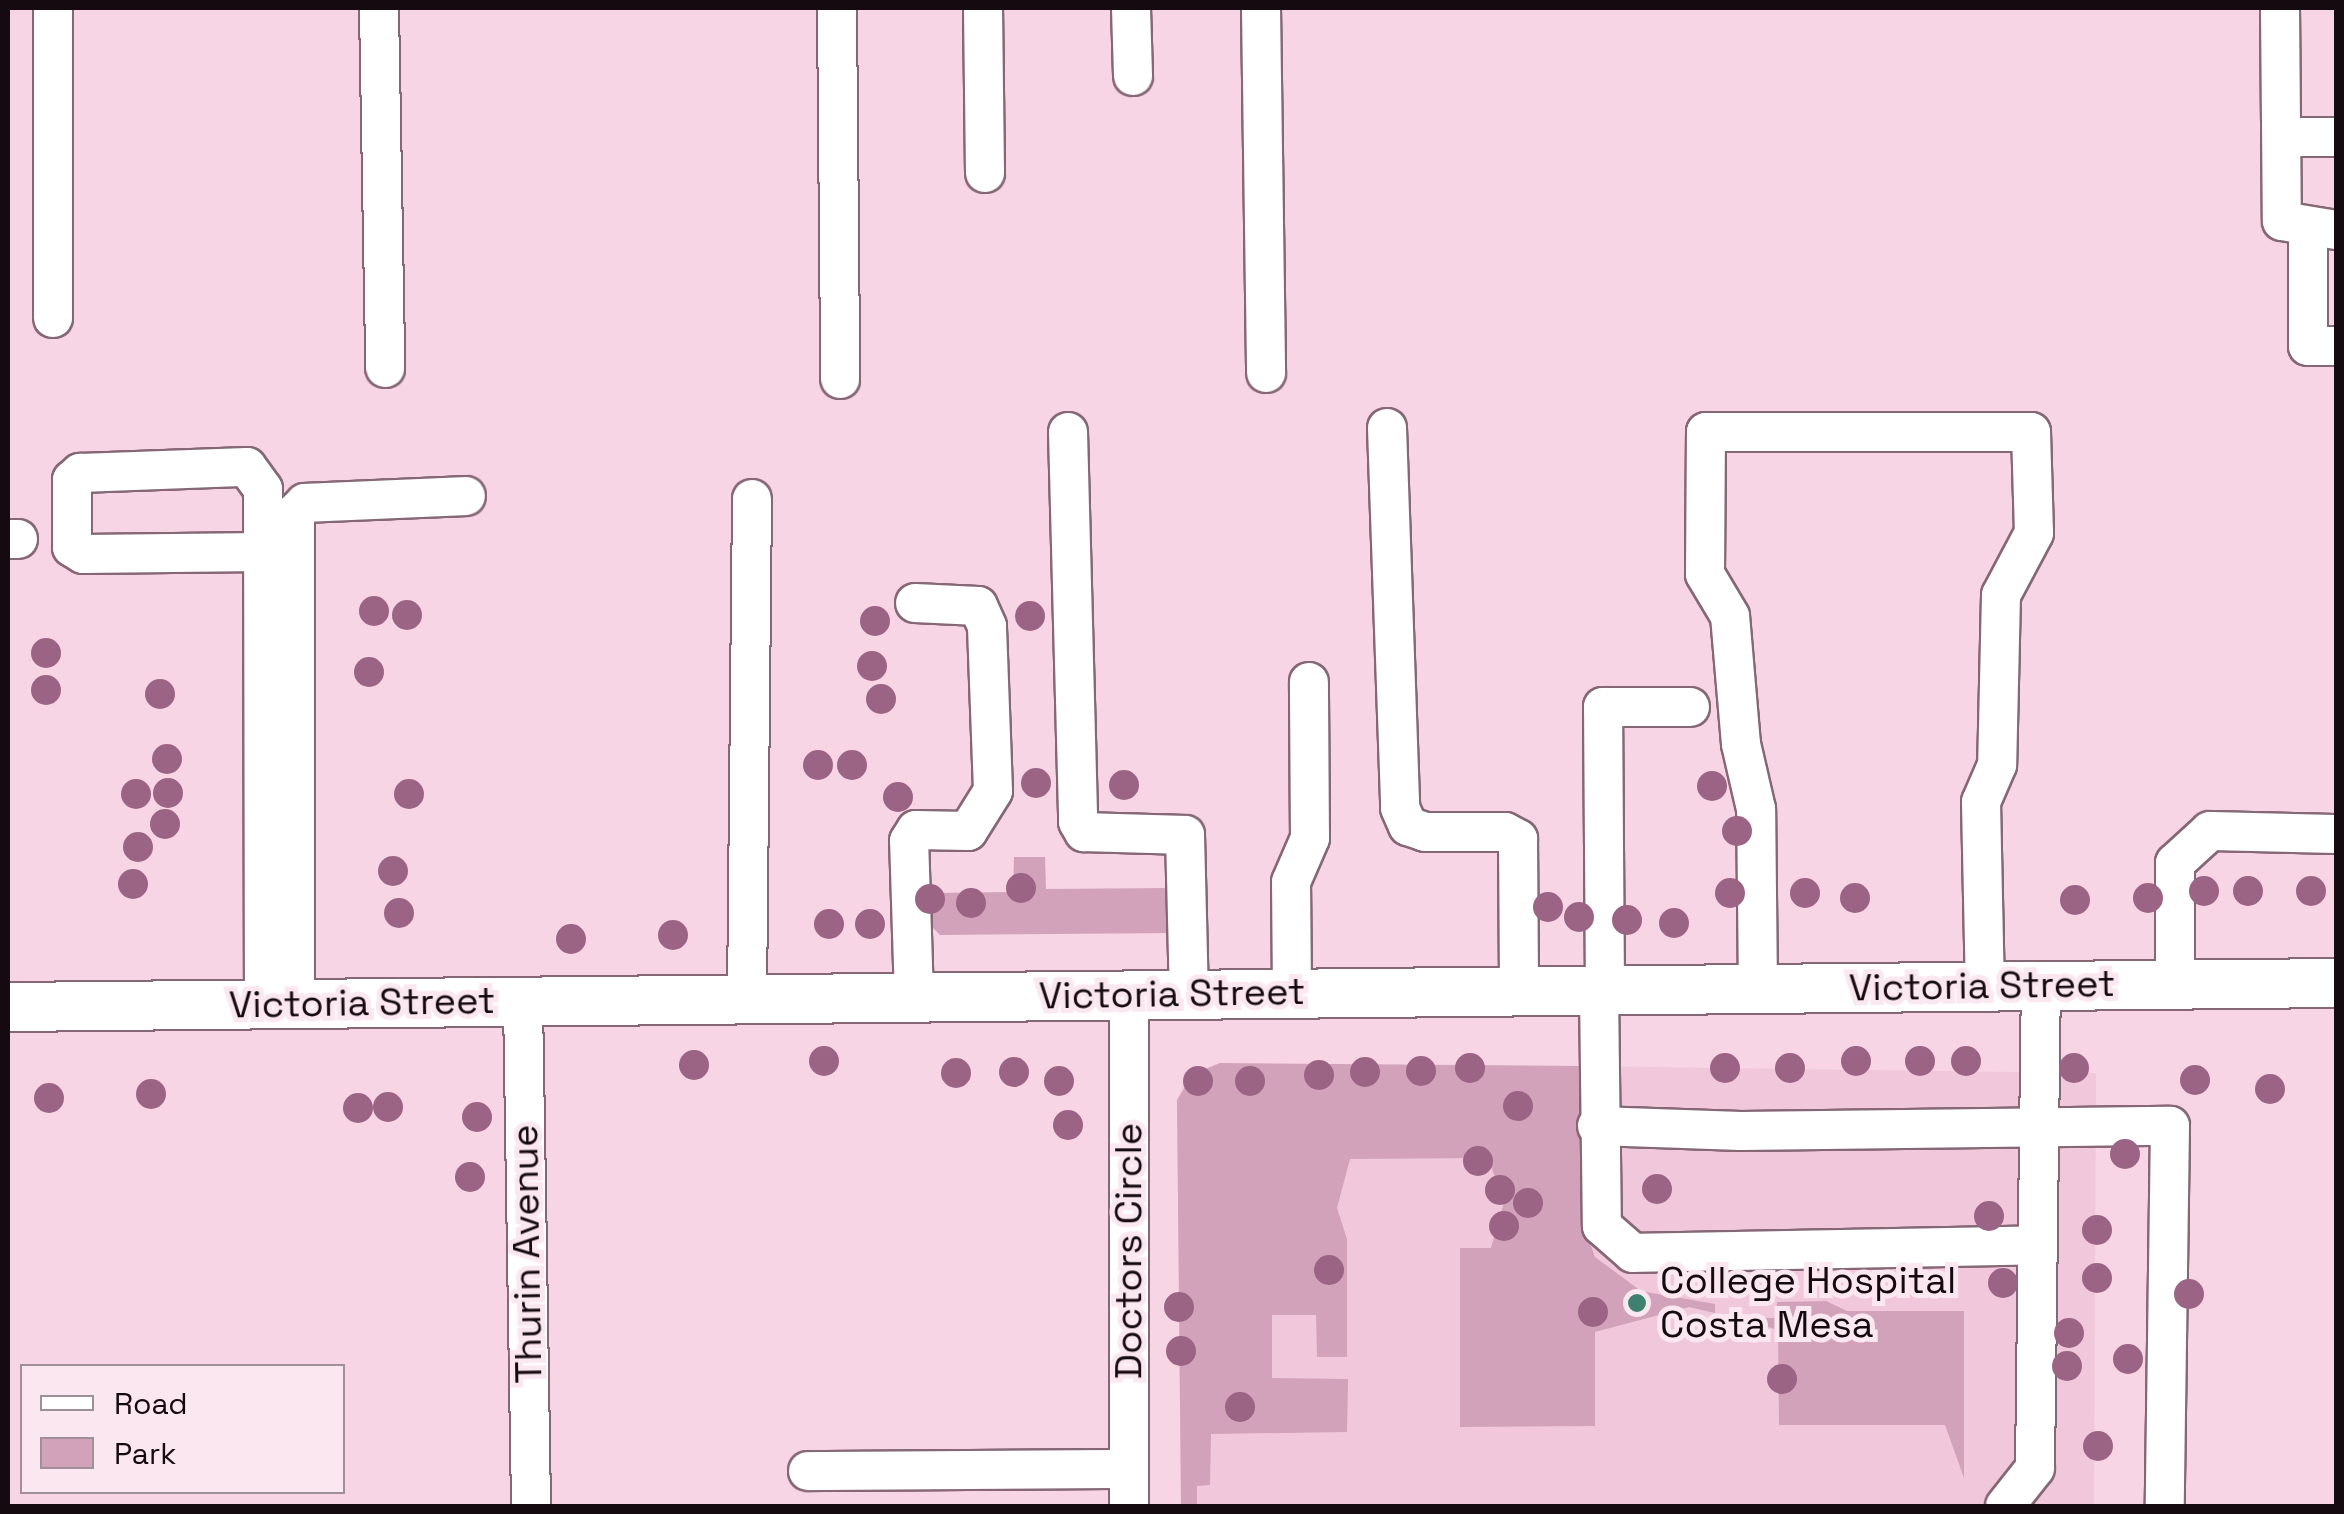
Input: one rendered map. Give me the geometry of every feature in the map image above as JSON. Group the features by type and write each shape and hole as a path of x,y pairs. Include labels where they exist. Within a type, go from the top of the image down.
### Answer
{"main road":[{"name":"Victoria Street","path":"8,1007 2336,983"}],"street":[{"path":"52,8 53,318"},
{"path":"380,8 385,368"},
{"path":"837,8 840,379"},
{"path":"982,8 985,173"},
{"path":"1131,8 1133,76"},
{"path":"1260,8 1266,373"},
{"path":"2280,8 2282,221 2322,230 2308,346 2336,346"},
{"path":"2282,137 2336,136"},
{"path":"1387,428 1400,808 1408,826 1425,832 1506,832 1518,839 1519,991"},
{"path":"1068,432 1078,822 1084,832 1185,835 1189,994"},
{"path":"1758,988 1756,809 1741,744 1730,616 1705,574 1706,432 2030,432 2034,533 2001,595 1997,765 1981,802 1984,986"},
{"path":"263,552 83,554 72,547 72,480 80,473 247,467 263,488 280,1004"},
{"path":"280,1004 296,513 305,503 466,496"},
{"path":"747,999 752,500"},
{"path":"914,998 909,842 916,830 968,830 993,791 987,626 978,606 915,603"},
{"path":"1292,993 1291,882 1310,838 1309,682"},
{"path":"1690,706 1603,707 1598,1126 1602,1226 1633,1253 2036,1245"},
{"path":"2176,985 2176,863 2210,831 2336,834"},
{"path":"2036,1506 2041,985"},
{"name":"Doctors Circle","path":"1128,1488 1129,995"},
{"name":"Thurin Avenue","path":"523,1001 530,1506"},
{"path":"1598,1126 2170,1126 2166,1506"},
{"path":"2005,1506 2036,1468"},
{"path":"808,1471 1128,1488"}],"shaded area":[{"name":"College Hospital Costa Mesa","path":"1582,1066 2096,1073 2094,1506 1181,1506 1177,1100 1185,1081 1193,1074"}],"green space":[{"path":"1014,857 1045,857 1046,889 1172,888 1178,933 940,935 930,925 930,893 1013,892"},
{"path":"1220,1063 1582,1066 1581,1219 1595,1257 1641,1291 1715,1304 1715,1313 1689,1307 1595,1332 1595,1426 1460,1427 1460,1248 1491,1248 1504,1202 1488,1158 1350,1159 1337,1208 1347,1239 1347,1357 1317,1357 1316,1315 1272,1315 1272,1378 1348,1379 1347,1432 1211,1434 1210,1485 1197,1486 1197,1506 1181,1506 1177,1100 1193,1074"},
{"path":"1826,1301 1847,1311 1964,1311 1964,1478 1945,1425 1779,1425 1778,1330 1737,1318 1776,1318 1777,1302"}],"place":[{"name":"College Hospital Costa Mesa","path":"1637,1303"}]}
